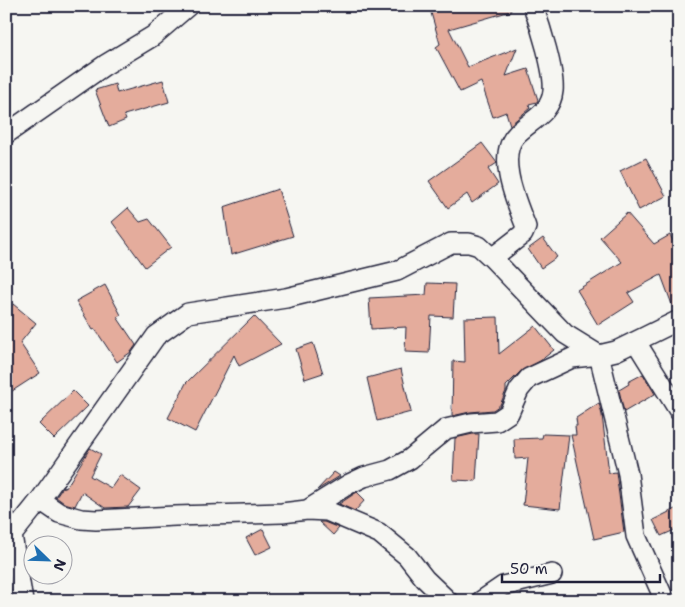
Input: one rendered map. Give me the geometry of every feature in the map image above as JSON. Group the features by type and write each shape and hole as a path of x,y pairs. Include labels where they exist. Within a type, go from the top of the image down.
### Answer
{"street":[{"path":"6,134 105,65 153,36 188,6"},
{"path":"492,258 523,234 526,227 512,188 507,157 511,142 516,134 540,116 549,104 553,92 551,71 533,6"},
{"path":"23,601 8,530 40,500 156,336 188,313 286,298 397,271 451,243 469,243 479,246 492,258 565,334 599,355 628,474 636,536 665,601"},
{"path":"307,510 348,484 364,477 390,470 404,463 446,429 471,423 497,422 509,413 519,390 529,378 572,358 616,351 679,320"},
{"path":"636,342 679,411"},
{"path":"40,500 58,513 81,519 96,520 282,514 307,510 327,511 379,533 406,556 424,579 448,601"},
{"path":"481,601 504,586 552,574"}],"building":[{"path":"429,6 510,6 511,11 449,29 468,67 517,48 506,76 528,69 537,102 529,104 530,108 510,125 506,112 493,117 481,82 460,92 436,47 440,44"},
{"path":"163,80 169,102 124,115 126,120 109,127 95,90 115,84 117,93"},
{"path":"482,143 497,163 488,169 498,184 472,203 467,194 448,208 429,181"},
{"path":"646,158 666,196 639,210 620,171"},
{"path":"278,189 293,236 231,255 224,207"},
{"path":"128,208 140,222 149,219 171,247 145,267 112,222"},
{"path":"627,213 654,244 670,235 679,252 679,309 674,310 661,275 628,293 634,302 598,325 577,290 622,262 600,237"},
{"path":"543,238 557,257 541,268 528,249"},
{"path":"427,283 455,284 453,317 431,316 429,353 405,352 406,327 371,329 369,298 426,295"},
{"path":"105,285 121,315 117,317 136,345 131,352 117,362 95,329 93,330 76,301"},
{"path":"13,304 36,323 20,343 40,373 6,395 6,313"},
{"path":"254,316 281,344 239,366 234,355 195,432 168,418 186,383"},
{"path":"498,317 499,354 535,326 554,350 540,361 521,371 506,386 506,391 500,405 493,410 452,416 453,361 465,362 464,318"},
{"path":"313,343 323,373 305,379 296,349"},
{"path":"401,369 411,412 377,421 367,378"},
{"path":"643,374 655,394 624,412 619,390 629,384 628,382"},
{"path":"73,391 88,406 54,439 39,424"},
{"path":"599,403 609,473 616,472 624,532 594,539 571,435 576,435 576,418"},
{"path":"479,434 476,481 453,480 455,438"},
{"path":"543,434 569,435 560,509 523,505 528,458 515,459 514,439 542,438"},
{"path":"90,448 101,454 90,476 111,488 120,475 141,490 128,507 105,508 82,492 75,506 64,503 56,497 63,487 66,488"},
{"path":"334,472 340,476 317,490"},
{"path":"357,492 365,500 355,511 339,504"},
{"path":"679,507 679,528 661,536 653,520"},
{"path":"319,522 324,522 339,528 333,535"},
{"path":"263,529 272,547 255,555 246,538"}]}
